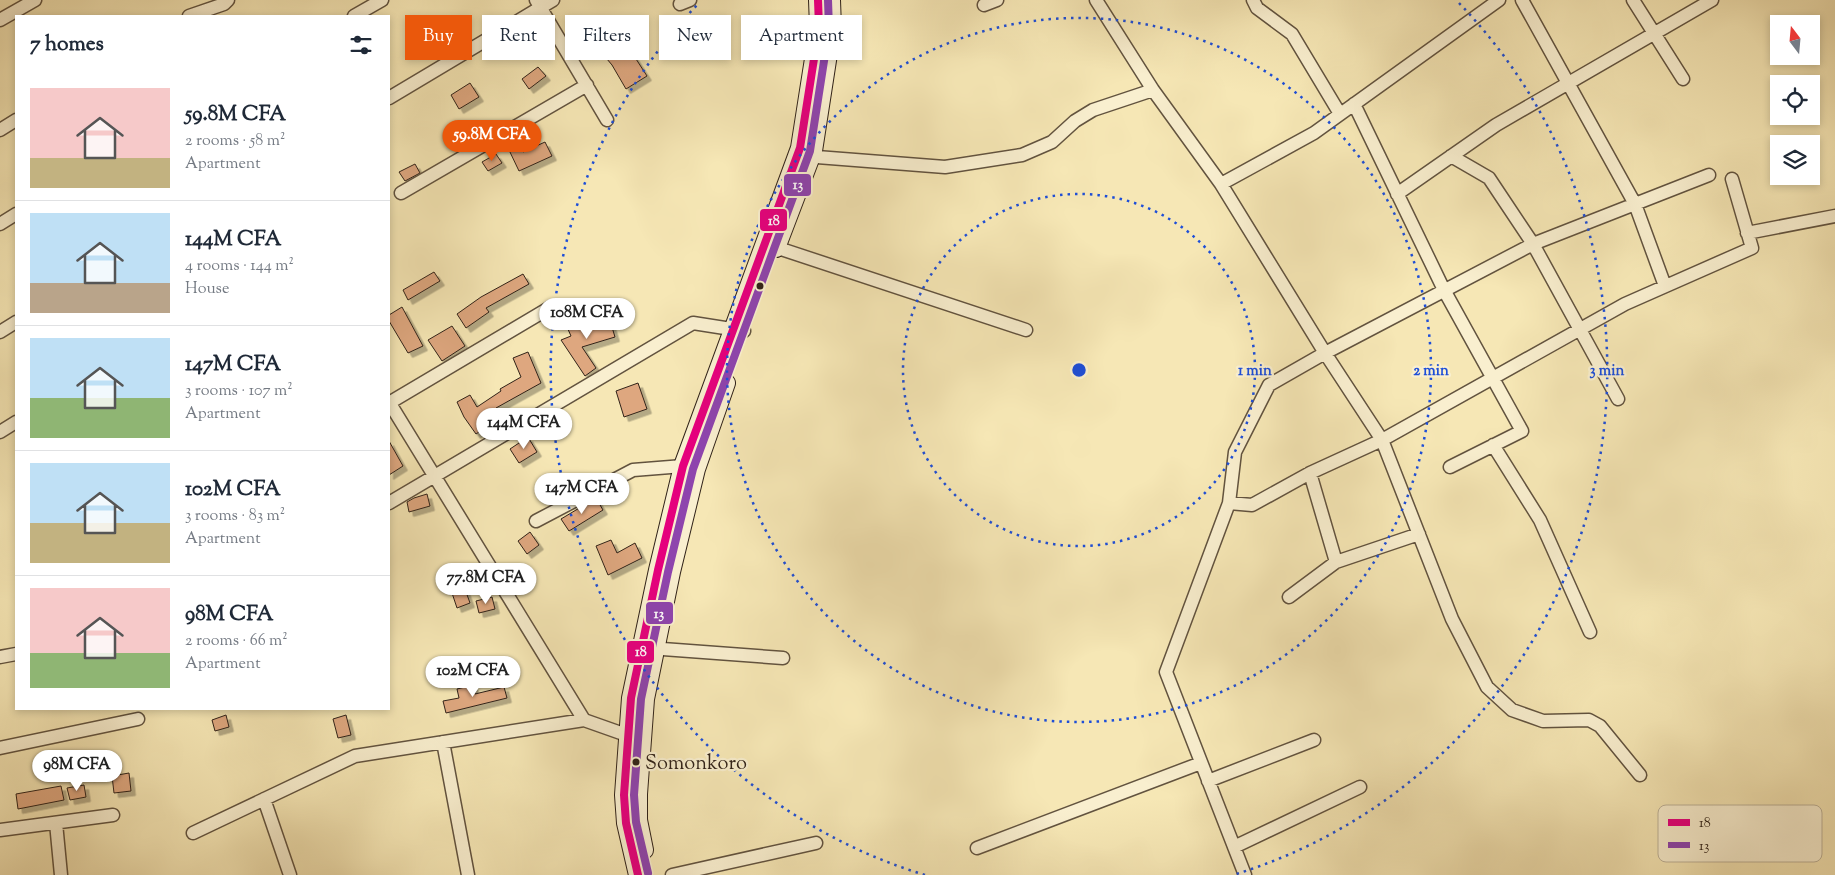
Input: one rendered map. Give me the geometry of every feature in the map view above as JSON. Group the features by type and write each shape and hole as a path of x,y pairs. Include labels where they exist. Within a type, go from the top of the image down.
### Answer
{"main road":[{"path":"804,156 800,148 819,27 818,0"},
{"path":"638,875 626,823 624,795 645,699 649,648 690,468 804,156 832,28 831,0"},
{"path":"635,738 638,820 649,875"}],"street":[{"path":"0,20 35,0"},
{"path":"192,15 224,4 228,0"},
{"path":"356,15 382,0"},
{"path":"390,97 538,4 553,0"},
{"path":"984,5 997,0"},
{"path":"1096,0 1153,90 1221,184 1325,353 1382,440 1452,619 1487,687 1512,710 1543,721 1589,720 1600,726 1640,775"},
{"path":"1254,0 1258,8 1292,34 1340,114"},
{"path":"1221,184 1314,133 1499,0"},
{"path":"1522,0 1635,204 1665,286"},
{"path":"1633,0 1683,79"},
{"path":"1397,194 1496,125 1712,0"},
{"path":"538,4 607,120"},
{"path":"401,193 587,85"},
{"path":"804,156 945,167 1022,155 1052,142 1075,120 1093,110 1153,90"},
{"path":"1354,104 1444,290 1522,431 1450,467"},
{"path":"0,130 15,121"},
{"path":"1451,156 1489,178 1533,244 1618,399"},
{"path":"1245,875 1166,672 1229,503 1235,452 1269,386 1325,353 1533,244 1709,175"},
{"path":"1229,503 1252,505 1310,473 1382,440 1625,304 1752,248 1732,179"},
{"path":"0,224 15,215"},
{"path":"1747,233 1835,216"},
{"path":"771,246 1026,330"},
{"path":"390,401 551,307"},
{"path":"0,332 15,323"},
{"path":"390,502 693,323 739,331"},
{"path":"390,404 584,720"},
{"path":"0,432 15,423"},
{"path":"1493,445 1540,520 1590,632"},
{"path":"536,521 633,470 690,468"},
{"path":"1310,473 1336,562"},
{"path":"1289,597 1336,562 1419,534"},
{"path":"649,648 783,658"},
{"path":"0,657 15,654"},
{"path":"0,748 138,719"},
{"path":"193,833 355,756 584,720 635,738"},
{"path":"1208,781 1314,740"},
{"path":"443,742 468,875"},
{"path":"977,848 1201,763"},
{"path":"1234,847 1360,787"},
{"path":"264,799 290,875"},
{"path":"0,830 113,815"},
{"path":"56,823 61,875"},
{"path":"672,875 816,843"}],"building":[{"path":"608,60 637,60 647,76 626,89"},
{"path":"538,67 546,76 529,89 522,79"},
{"path":"470,83 479,97 459,109 451,95"},
{"path":"545,142 552,156 519,171 509,150 519,145 523,152"},
{"path":"496,154 502,163 488,171 482,162"},
{"path":"415,164 420,173 405,181 399,172"},
{"path":"434,272 440,281 408,300 403,290"},
{"path":"523,274 529,284 486,308 489,312 466,328 457,314 481,297"},
{"path":"402,307 423,346 408,353 390,323 390,314"},
{"path":"608,314 615,337 582,347 596,368 585,376 561,340 571,336 567,327"},
{"path":"452,326 465,346 442,361 428,340"},
{"path":"528,352 541,383 496,408 502,416 476,434 464,417 457,402 470,395 477,407 501,391 500,389 521,377 513,358"},
{"path":"638,383 647,409 624,417 616,391"},
{"path":"528,437 537,452 519,463 510,449"},
{"path":"390,443 403,466 390,474"},
{"path":"427,494 430,506 409,512 407,502"},
{"path":"596,498 603,510 569,531 561,519"},
{"path":"530,532 539,545 527,554 518,541"},
{"path":"611,540 617,553 635,543 642,558 608,575 596,546"},
{"path":"465,589 470,603 457,608 452,593"},
{"path":"492,597 495,609 479,613 476,601"},
{"path":"473,685 475,694 504,687 507,698 446,713 443,701 459,698 457,689"},
{"path":"226,715 229,727 215,731 212,720"},
{"path":"346,715 351,735 338,738 333,719"},
{"path":"105,751 110,773 89,777 84,756"},
{"path":"129,773 131,791 114,793 112,776"},
{"path":"84,785 86,797 70,800 67,788"},
{"path":"61,786 64,800 18,809 16,794"}],"transit line":[{"name":"18","path":"638,875 626,823 624,795 631,698 658,570 683,466 800,148 819,27 818,0"},
{"name":"13","path":"648,873 636,822 634,795 641,699 668,572 693,469 810,151 829,29 828,0"}],"place":[{"name":"Somonkoro","path":"636,762"}]}
